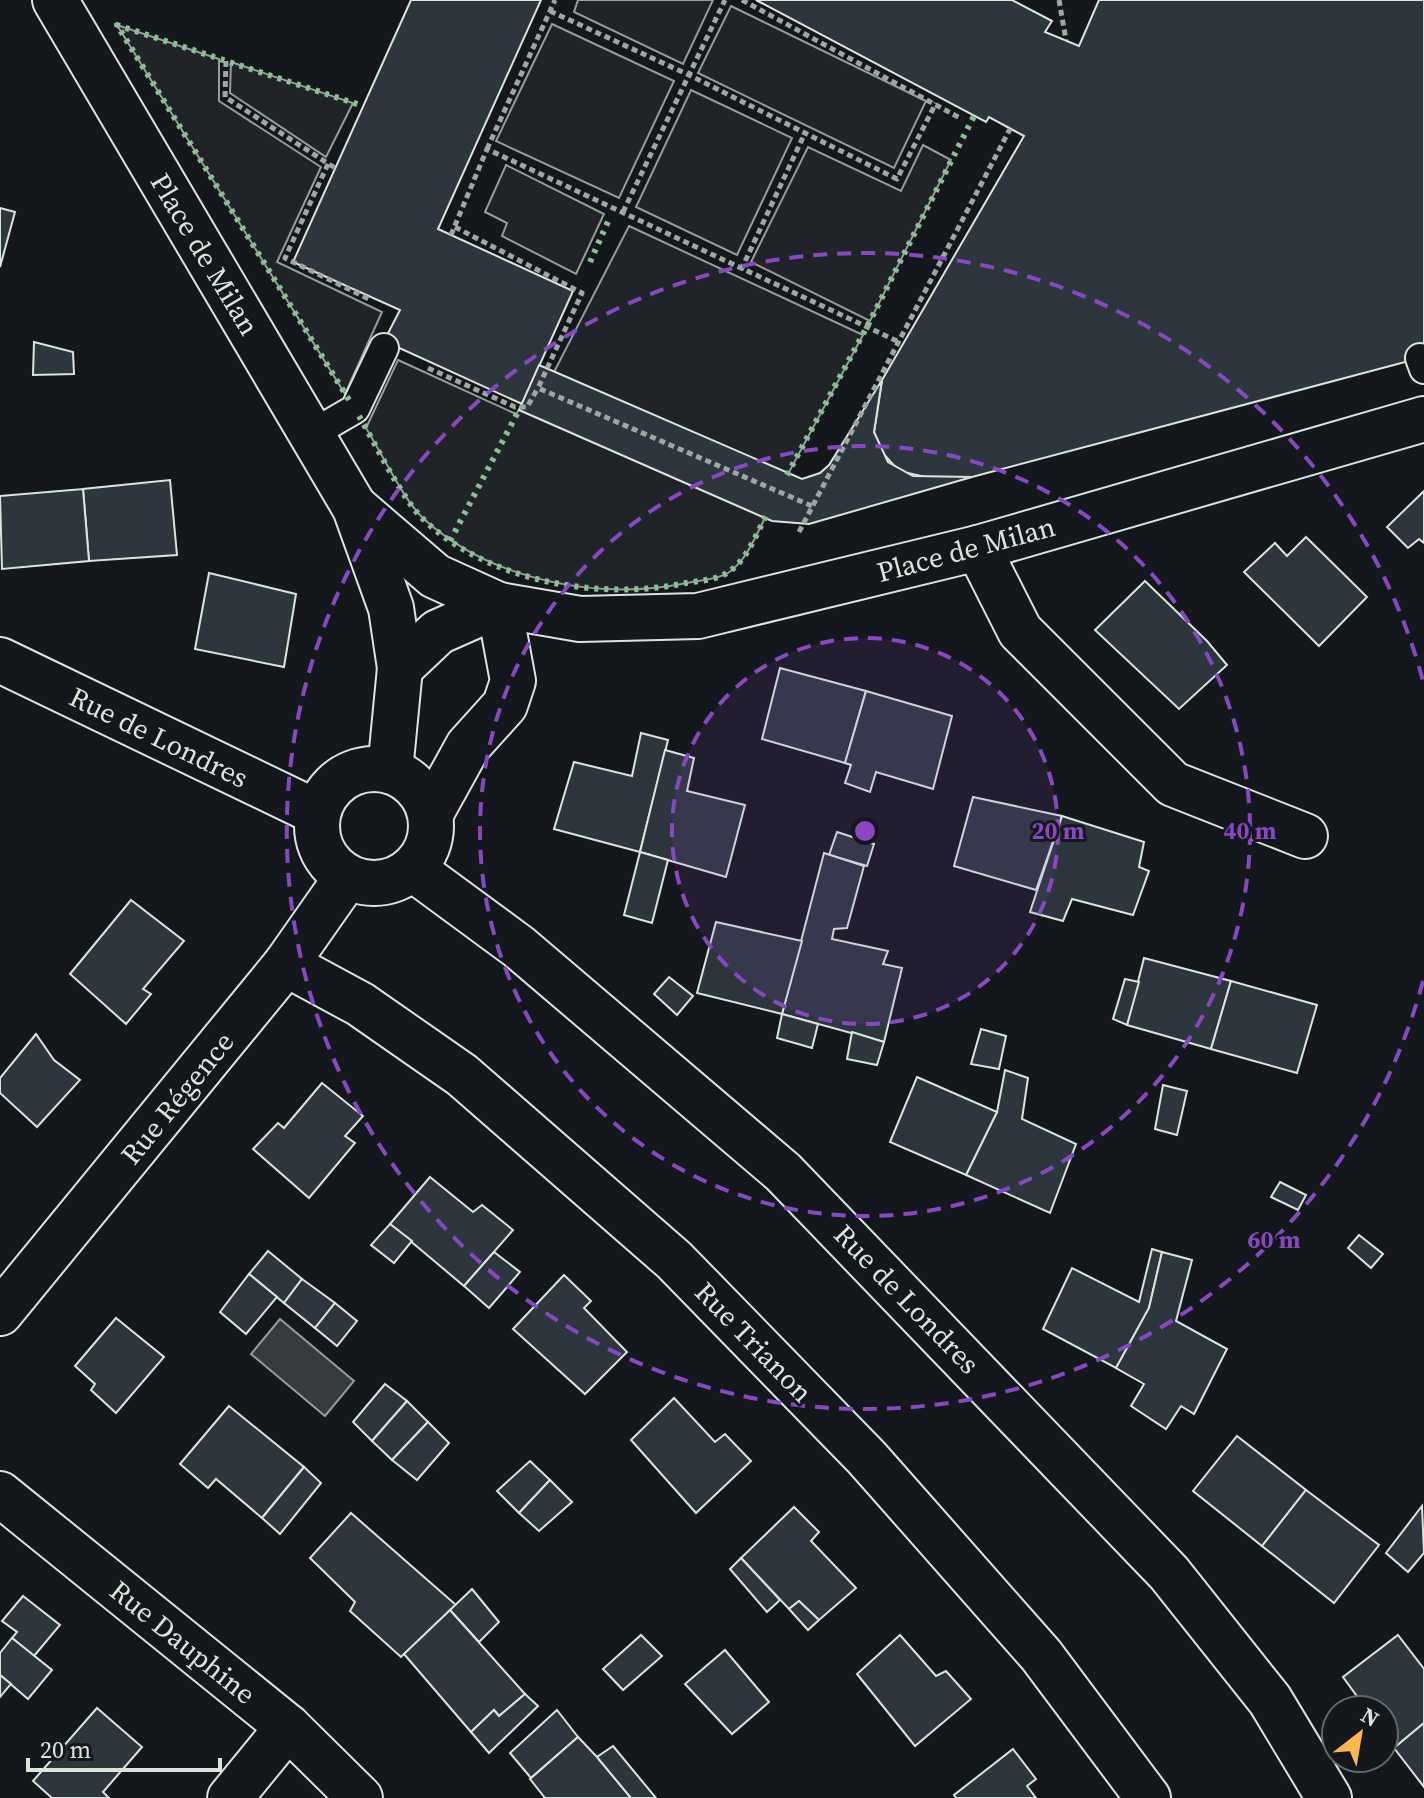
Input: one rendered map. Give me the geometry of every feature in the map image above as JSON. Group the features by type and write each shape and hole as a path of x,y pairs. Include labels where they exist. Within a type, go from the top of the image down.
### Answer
{"street":[{"name":"Place de Milan","path":"55,0 355,508 391,608 400,668 390,771"},
{"name":"Place de Milan","path":"355,508 435,576 499,605 595,619 698,616 978,548 1424,419"},
{"path":"978,548 1020,631 1173,784 1305,836"},
{"path":"400,668 438,632 499,605 513,681 505,705 468,746 431,813"},
{"name":"Rue de Londres","path":"0,660 318,813"},
{"path":"366,769 390,771 408,779 423,794 431,813 432,833 425,853 413,869 393,881 369,884 347,877 328,861 317,838 318,813 328,792 345,776 366,769"},
{"name":"Rue de Londres","path":"413,869 519,947 783,1172 1039,1434 1169,1573 1270,1700 1329,1798"},
{"name":"Rue Régence","path":"0,1313 286,964 347,877"},
{"name":"Rue Trianon","path":"286,964 360,1004 462,1075 674,1260 867,1458 1041,1655 1148,1798"},
{"name":"Rue Dauphine","path":"0,1494 288,1727 360,1798"},
{"path":"230,1798 288,1727"}],"lane":[{"path":"312,434 355,409 384,348"}],"path":[{"path":"451,235 555,0"},
{"path":"623,212 725,0"},
{"path":"742,0 960,118"},
{"path":"1059,0 1066,40"},
{"path":"550,11 689,75 897,179 936,103"},
{"path":"226,61 225,97 335,168"},
{"path":"765,600 897,341 1010,129"},
{"path":"741,270 805,133"},
{"path":"487,149 897,341"},
{"path":"455,227 582,293 538,388 812,506"}],"shaded area":[{"path":"578,0 713,0 683,64 574,12"},
{"path":"731,6 926,101 894,168 698,73"},
{"path":"552,24 674,81 619,198 496,141"},
{"path":"117,25 219,59 219,101 321,167 277,262 382,312 345,394"},
{"path":"231,62 353,103 326,157 230,93"},
{"path":"691,90 792,138 737,255 636,207"},
{"path":"923,145 951,160 870,321 751,262 808,147 901,191"},
{"path":"506,165 604,214 576,274 502,236 507,223 485,212"},
{"path":"629,226 863,335 788,474 554,372"},
{"path":"398,360 516,414 519,410 765,518 745,555 728,573 653,588 583,587 548,581 482,558 452,541 417,512 366,428"},
{"path":"280,1319 354,1381 325,1416 251,1354"}],"building":[{"path":"411,0 541,0 438,229 573,291 522,404 384,341 400,310 293,262"},
{"path":"756,0 1012,0 1052,21 1045,32 1079,46 1099,0 1424,0 1424,357 972,477 930,478 899,471 879,449 874,432 882,380 1024,136 989,117 986,122"},
{"path":"0,208 15,212 0,267"},
{"path":"34,342 73,352 74,374 33,375"},
{"path":"539,365 802,479 820,473 829,465 882,380 874,432 888,462 913,476 972,477 809,524 772,521 519,410"},
{"path":"170,480 177,555 89,561 83,489"},
{"path":"83,489 89,561 2,569 0,496"},
{"path":"1424,491 1424,543 1419,539 1408,548 1387,527"},
{"path":"1306,537 1367,597 1319,646 1244,572 1275,543 1287,556"},
{"path":"209,573 296,594 284,667 195,649"},
{"path":"1145,581 1207,641 1227,665 1179,709 1095,630"},
{"path":"780,668 866,691 845,763 762,739"},
{"path":"866,691 952,716 933,789 876,772 870,792 845,783 851,765 845,763"},
{"path":"641,733 668,740 640,852 554,829 574,762 632,776"},
{"path":"665,750 694,758 687,791 745,805 726,877 640,852"},
{"path":"973,797 1062,816 1036,890 954,866"},
{"path":"1062,816 1144,842 1139,867 1149,871 1133,915 1072,899 1063,921 1030,912"},
{"path":"837,832 874,844 867,866 829,855"},
{"path":"640,852 668,860 652,923 624,915"},
{"path":"824,853 864,866 847,928 834,929 832,939 888,951 883,964 902,968 884,1042 782,1014"},
{"path":"131,900 184,941 143,989 151,994 126,1024 70,974"},
{"path":"716,922 802,941 782,1014 697,993"},
{"path":"1144,958 1231,981 1211,1049 1127,1025"},
{"path":"669,977 693,996 677,1015 654,994"},
{"path":"1125,979 1139,982 1127,1025 1113,1019"},
{"path":"1231,981 1317,1005 1297,1073 1211,1049"},
{"path":"782,1014 818,1024 812,1048 777,1038"},
{"path":"981,1029 1006,1036 999,1069 971,1064"},
{"path":"852,1032 884,1042 877,1065 847,1059"},
{"path":"36,1034 54,1060 80,1080 37,1127 0,1093 0,1078"},
{"path":"1005,1070 1028,1078 1022,1119 1076,1144 1050,1213 966,1175 997,1112"},
{"path":"917,1077 997,1112 966,1175 890,1142"},
{"path":"322,1083 363,1116 345,1136 355,1143 309,1198 253,1149 278,1123 284,1128"},
{"path":"1163,1085 1187,1091 1177,1135 1155,1129"},
{"path":"430,1177 473,1212 482,1205 513,1230 464,1286 390,1224"},
{"path":"1280,1182 1306,1195 1298,1210 1271,1197"},
{"path":"390,1224 412,1241 394,1263 371,1245"},
{"path":"1359,1235 1383,1254 1371,1268 1348,1248"},
{"path":"1152,1249 1162,1252 1149,1308 1116,1368 1043,1329 1072,1268 1139,1302"},
{"path":"268,1251 302,1279 284,1303 249,1274"},
{"path":"494,1252 520,1272 489,1308 464,1286"},
{"path":"1162,1252 1192,1260 1176,1321 1227,1349 1194,1414 1181,1406 1166,1429 1131,1406 1144,1384 1116,1368 1149,1308"},
{"path":"249,1274 277,1297 246,1334 220,1312"},
{"path":"564,1275 591,1301 584,1308 627,1352 585,1394 513,1329"},
{"path":"302,1279 335,1303 315,1328 284,1303"},
{"path":"335,1303 357,1321 337,1346 315,1328"},
{"path":"116,1318 164,1357 116,1413 91,1390 95,1384 75,1366"},
{"path":"385,1384 407,1401 372,1441 353,1422"},
{"path":"674,1398 715,1442 725,1434 751,1461 696,1513 631,1440"},
{"path":"407,1401 428,1422 392,1460 372,1441"},
{"path":"229,1406 304,1467 262,1518 216,1479 208,1488 180,1464"},
{"path":"428,1422 449,1443 417,1480 392,1460"},
{"path":"1237,1436 1306,1490 1262,1546 1193,1491"},
{"path":"530,1461 550,1480 519,1513 497,1491"},
{"path":"304,1467 321,1483 280,1534 262,1518"},
{"path":"550,1480 572,1502 539,1531 519,1513"},
{"path":"1306,1490 1379,1545 1334,1603 1262,1546"},
{"path":"1422,1506 1424,1553 1408,1572 1386,1553"},
{"path":"794,1507 819,1532 811,1541 856,1588 819,1620 799,1601 789,1609 741,1558"},
{"path":"351,1513 456,1605 401,1657 350,1611 355,1602 310,1558"},
{"path":"741,1558 780,1600 767,1612 730,1569"},
{"path":"472,1589 499,1622 479,1642 450,1610"},
{"path":"23,1596 60,1625 34,1656 12,1638 17,1632 2,1621"},
{"path":"799,1601 819,1620 808,1630 789,1609"},
{"path":"450,1610 525,1694 499,1716 494,1710 471,1732 404,1654"},
{"path":"641,1635 662,1656 623,1690 603,1669"},
{"path":"900,1635 936,1676 946,1671 971,1699 915,1746 857,1674"},
{"path":"1398,1635 1424,1669 1424,1723 1400,1743 1400,1694 1355,1694 1343,1677"},
{"path":"12,1638 52,1670 28,1699 0,1675 0,1653"},
{"path":"725,1650 769,1702 732,1734 685,1684"},
{"path":"0,1675 11,1684 0,1697"},
{"path":"525,1694 538,1706 489,1753 471,1732 494,1710 499,1716"},
{"path":"97,1708 142,1747 103,1792 109,1798 52,1798 33,1781"},
{"path":"557,1710 578,1737 531,1778 510,1753"},
{"path":"1424,1723 1424,1787 1400,1756 1400,1743"},
{"path":"578,1737 631,1798 545,1798 530,1779"},
{"path":"613,1746 656,1798 631,1798 597,1757"},
{"path":"1013,1749 1036,1779 1027,1786 1036,1798 956,1798 954,1795"}],"hedge":[{"path":"349,400 117,25 363,106"},
{"path":"787,475 870,321 975,114"},
{"path":"590,262 610,217"},
{"path":"450,541 519,410"},
{"path":"359,416 398,485 423,519 449,541 479,558 512,572 547,581 618,589 653,588 718,577 740,562 767,514"}]}
